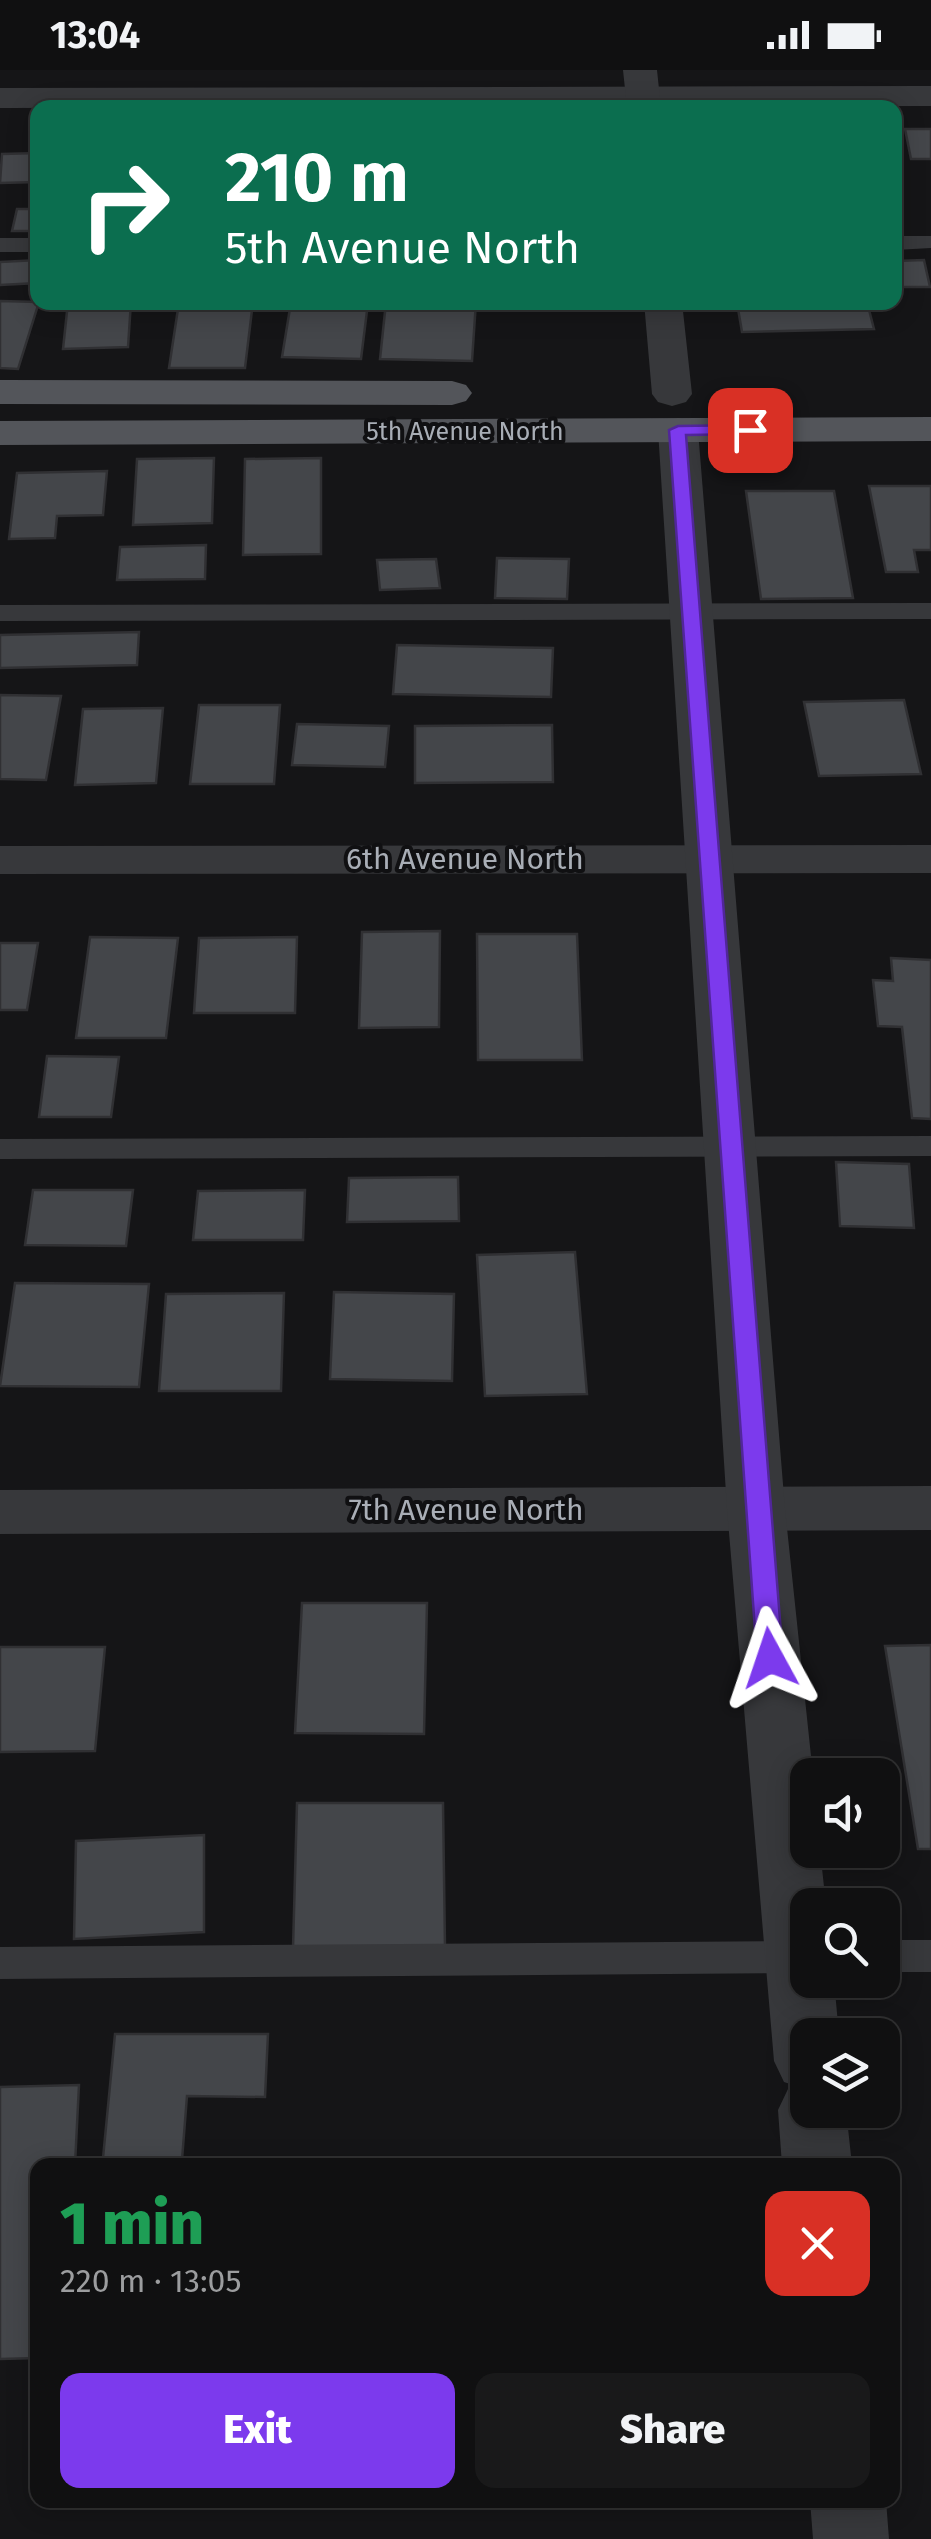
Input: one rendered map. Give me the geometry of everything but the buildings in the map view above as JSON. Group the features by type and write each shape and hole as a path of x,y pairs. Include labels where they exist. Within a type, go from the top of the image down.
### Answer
{"main road":[{"name":"5th Avenue North","path":"0,392 494,394"},
{"name":"5th Avenue North","path":"534,394 675,412 931,430"},
{"name":"5th Avenue North","path":"0,433 675,412 931,394"}],"street":[{"path":"0,98 642,91 931,96"},
{"path":"664,310 712,858 756,1509 796,1888"},
{"name":"6th Avenue North","path":"0,860 931,858"},
{"name":"7th Avenue North","path":"0,1512 931,1508"},
{"path":"814,2128 816,2158"},
{"path":"849,2508 851,2539"}],"lane":[{"path":"902,242 931,242"},
{"path":"0,245 30,245"},
{"path":"0,613 931,611"},
{"path":"0,1149 931,1146"},
{"path":"900,1956 931,1956"},
{"path":"0,1963 790,1957"}],"route":[{"path":"750,430 678,430 770,1658"}]}
